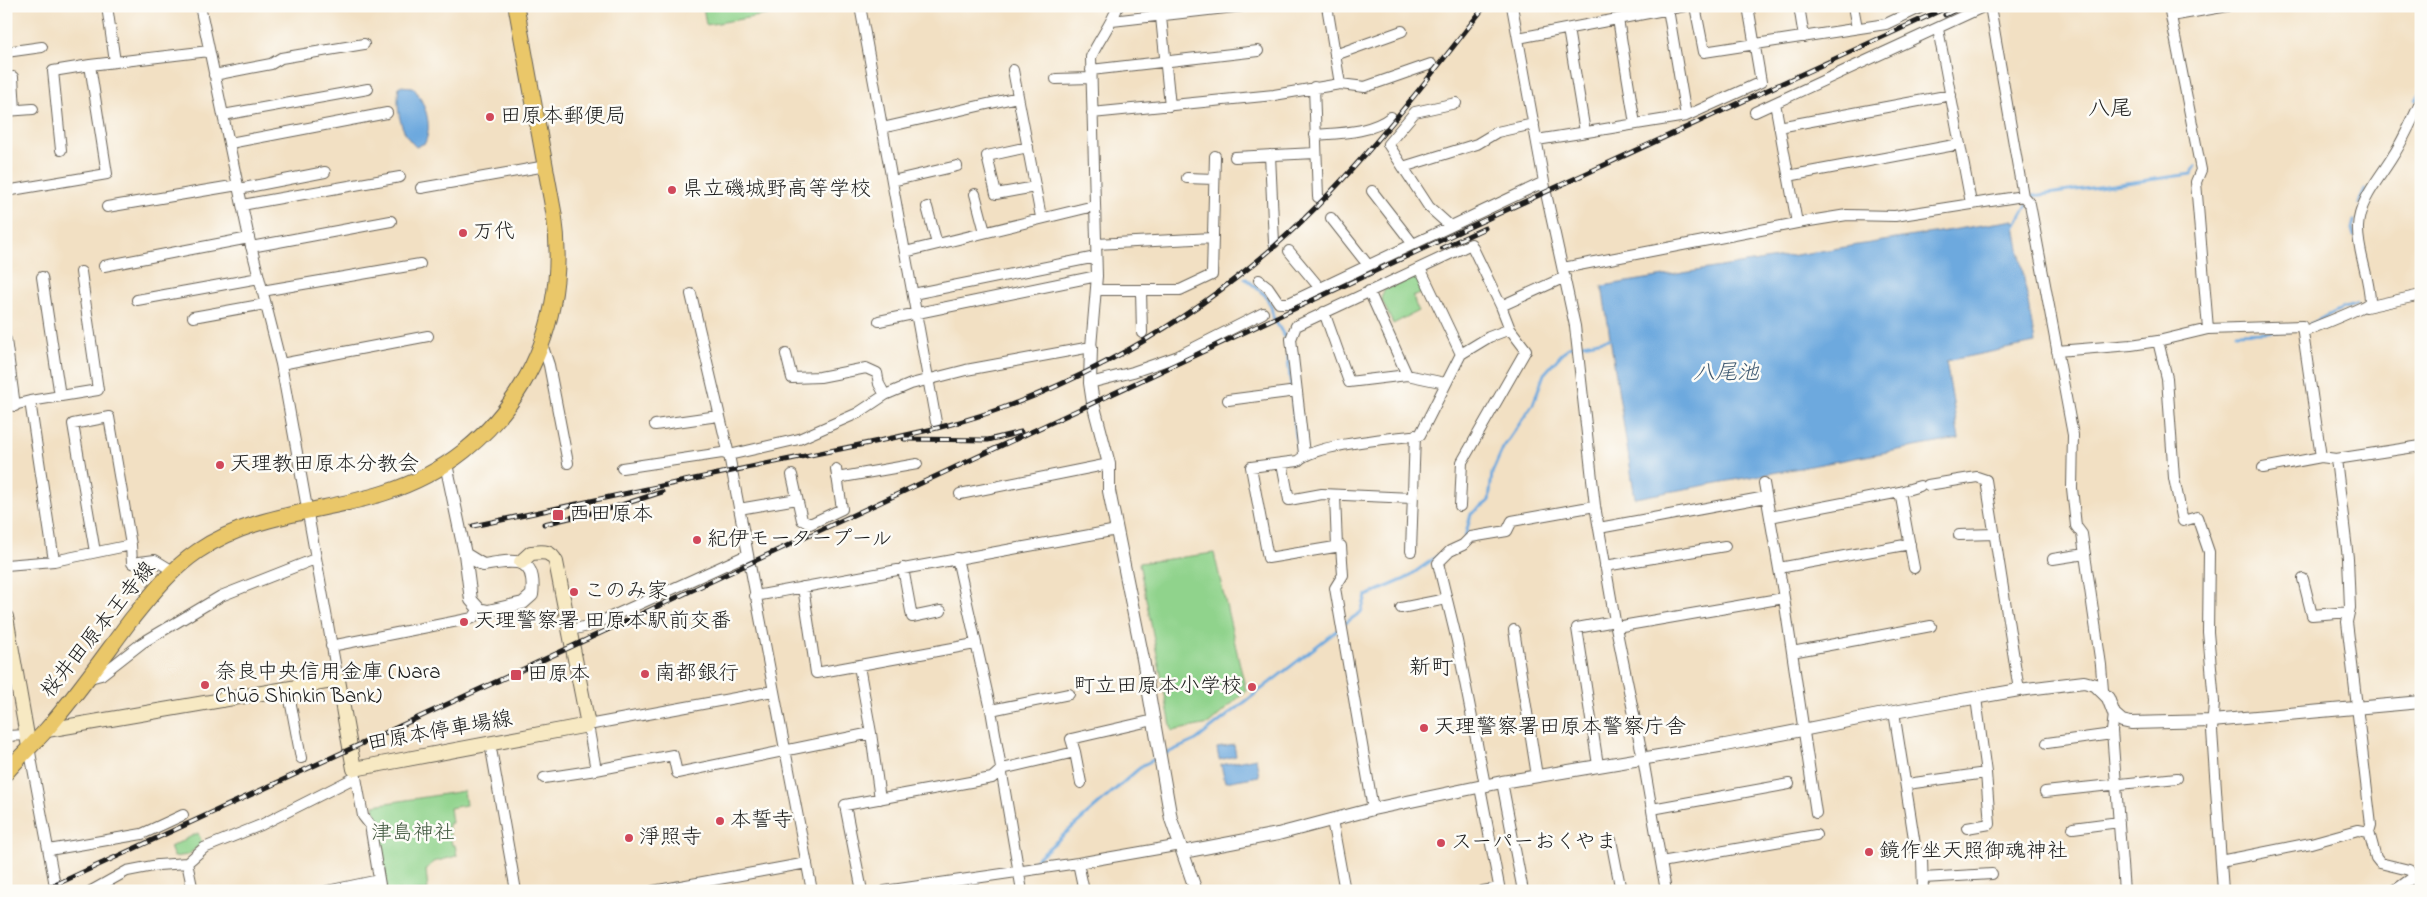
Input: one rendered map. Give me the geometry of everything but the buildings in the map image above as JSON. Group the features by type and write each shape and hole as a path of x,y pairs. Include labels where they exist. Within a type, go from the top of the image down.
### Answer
{"main road":[{"name":"桜井田原本王寺線","path":"6,773 28,741 47,730 158,586 173,571 219,538 247,525 381,494 408,485 446,464 497,420 529,374 551,318 558,274 558,239 516,6"},
{"path":"521,562 531,553 547,551 552,554 556,562 588,725"},
{"path":"6,618 28,741"},
{"path":"47,730 338,680"},
{"name":"田原本停車場線","path":"338,680 355,773 490,743 588,725"}],"street":[{"path":"107,6 115,62"},
{"path":"200,6 250,242 281,364 308,510 314,559 338,680"},
{"path":"860,6 936,422"},
{"path":"1118,6 1112,21 1098,40 1091,57 1097,276 1090,383 1093,403 1109,464 1109,491 1154,720 1171,819 1196,891"},
{"path":"1112,21 1161,16 1217,7 1243,6"},
{"path":"1327,6 1340,84"},
{"path":"1512,6 1544,182 1575,326 1595,506 1615,624 1643,759 1666,891"},
{"path":"1518,38 1685,6"},
{"path":"1695,6 1704,52 1886,24 1908,10 1924,6"},
{"path":"1537,140 1686,116 1761,82 1748,6"},
{"path":"1799,6 1804,36"},
{"path":"1853,6 1857,28"},
{"path":"1755,112 1985,6"},
{"path":"1990,6 2023,196 2030,204 2073,435 2072,488 2076,526 2082,534 2101,665 2102,691"},
{"path":"2208,329 2196,182 2201,170 2170,11 2228,6"},
{"path":"1668,9 1686,116"},
{"path":"1161,16 1170,106"},
{"path":"1618,19 1635,124"},
{"path":"1568,29 1585,132"},
{"path":"1938,29 1971,203"},
{"path":"1335,55 1402,31"},
{"path":"214,74 271,64 281,58 364,44"},
{"path":"6,52 42,48"},
{"path":"61,150 53,70 209,51"},
{"path":"1056,79 1166,61 1258,51"},
{"path":"1092,114 1274,95 1340,84 1365,86 1431,64"},
{"path":"6,191 107,174 90,65"},
{"path":"1013,70 1041,217"},
{"path":"13,77 10,110 33,108"},
{"path":"1314,87 1318,197"},
{"path":"223,116 368,89"},
{"path":"1779,127 1951,95"},
{"path":"882,128 1018,97"},
{"path":"2366,307 2370,302 2370,291 2358,237 2360,214 2368,194 2394,156 2421,101"},
{"path":"1450,225 1430,207 1388,144 1415,112 1456,103"},
{"path":"1775,103 1797,223"},
{"path":"230,143 387,113"},
{"path":"1316,135 1349,132 1382,124 1391,117"},
{"path":"1403,167 1477,144 1497,132 1534,124"},
{"path":"1788,176 1960,144"},
{"path":"1028,147 987,156 996,194 1035,187"},
{"path":"1235,157 1316,153"},
{"path":"1270,155 1274,243"},
{"path":"1096,290 1180,290 1212,276 1214,156"},
{"path":"421,188 546,166"},
{"path":"892,181 957,166"},
{"path":"108,207 325,172"},
{"path":"242,205 400,177"},
{"path":"1187,178 1214,179"},
{"path":"1258,280 1268,287 1279,303 1289,303 1319,287 1544,182"},
{"path":"1372,191 1414,244"},
{"path":"975,194 985,232"},
{"path":"6,195 6,207"},
{"path":"1501,306 1564,273 1797,223 1847,215 1895,216 2023,196"},
{"path":"905,252 1041,217 1094,206"},
{"path":"927,207 937,244"},
{"path":"1331,218 1368,265"},
{"path":"104,266 391,221"},
{"path":"1096,244 1213,238"},
{"path":"1304,454 1293,392 1292,339 1296,326 1471,244 1510,329 1526,350 1462,462 1460,506"},
{"path":"1289,251 1319,287"},
{"path":"913,294 1096,257"},
{"path":"262,291 420,264"},
{"path":"1420,268 1461,354"},
{"path":"6,340 11,407 30,401 98,390 81,272"},
{"path":"879,320 1097,276"},
{"path":"42,277 60,396"},
{"path":"137,300 259,278"},
{"path":"1141,290 1142,334"},
{"path":"1370,291 1407,375"},
{"path":"691,294 718,416 729,455 812,891"},
{"path":"2303,332 2345,313 2421,295"},
{"path":"193,317 265,304"},
{"path":"1324,312 1349,382 1407,375 1445,384"},
{"path":"1090,383 1133,372 1176,357 1263,314"},
{"path":"2057,351 2158,341 2208,329 2302,326 2321,457"},
{"path":"1373,809 1335,588 1343,575 1341,546 1268,558 1251,467 1298,461 1304,454 1351,444 1420,435 1461,354 1489,337 1510,329"},
{"path":"281,364 428,336"},
{"path":"2158,341 2167,378 2174,478 2183,521 2197,517 2209,552 2208,632 2214,702 2212,721 2223,891"},
{"path":"542,344 549,365 568,463"},
{"path":"622,468 722,454 729,455 799,439 858,412 885,395 928,379 966,370 1091,347"},
{"path":"786,354 792,378 820,377 866,368 877,373 879,384 885,395"},
{"path":"1228,400 1293,392"},
{"path":"30,401 54,561"},
{"path":"95,552 74,424 109,416 131,545 132,563 155,560 173,571"},
{"path":"655,425 718,416"},
{"path":"1411,551 1415,435"},
{"path":"2263,468 2321,457 2336,459 2421,446"},
{"path":"2336,459 2348,558 2349,612 2347,622 2371,825 2369,832 2376,858 2380,863 2409,870 2418,881 2394,891"},
{"path":"1282,463 1289,500 1322,494 1412,498"},
{"path":"446,464 465,554 471,600 479,609 488,610 523,603 532,595 531,574 521,562 516,560 482,565 465,554"},
{"path":"792,475 802,520 810,524 842,508 836,473 917,464"},
{"path":"960,494 1109,464"},
{"path":"1770,517 1924,486 1977,477 1986,480 2019,690"},
{"path":"1764,483 1784,598 1816,813"},
{"path":"1900,492 1914,568"},
{"path":"1334,495 1337,547"},
{"path":"1599,528 1766,497"},
{"path":"739,509 797,499"},
{"path":"1483,891 1499,889 1457,641 1438,563 1450,551 1463,545 1471,537 1507,531 1512,521 1595,506"},
{"path":"755,596 1117,530"},
{"path":"1959,535 1995,534"},
{"path":"1779,568 1910,544"},
{"path":"6,565 54,561 131,545"},
{"path":"1605,566 1726,546"},
{"path":"2053,559 2085,554"},
{"path":"570,630 593,625 747,555"},
{"path":"957,558 991,710 1022,871 1022,891"},
{"path":"85,679 101,676 142,643 221,596 314,559"},
{"path":"903,568 912,616 941,611"},
{"path":"2303,579 2312,615 2349,612"},
{"path":"803,587 816,674 975,644"},
{"path":"1598,765 1577,628 1784,598"},
{"path":"1401,608 1446,599"},
{"path":"331,646 473,618 479,609"},
{"path":"1792,652 1932,626"},
{"path":"1514,630 1537,776"},
{"path":"859,666 880,799"},
{"path":"885,891 1278,834 1373,809 1502,782 1643,759 2019,690 2084,682 2095,685 2102,691 2114,714 2122,721 2130,723 2212,721 2421,702"},
{"path":"288,688 301,758"},
{"path":"596,770 588,725 773,692"},
{"path":"991,710 1068,694"},
{"path":"1967,828 1990,824 1986,773 1976,698"},
{"path":"1894,712 1907,784 1916,851 1922,859 1923,891"},
{"path":"2114,714 2112,734 2124,891"},
{"path":"1081,783 1076,752 1071,738 1154,720"},
{"path":"544,778 673,755 677,773 871,733"},
{"path":"2047,743 2112,734"},
{"path":"6,736 28,741 56,891"},
{"path":"490,743 516,891"},
{"path":"862,891 846,805 992,778 1002,769 1076,752"},
{"path":"91,891 127,871 158,864 187,863 204,848 261,825 355,773 363,816 370,826 380,886 327,891"},
{"path":"1907,784 1986,773"},
{"path":"2045,792 2177,778"},
{"path":"1502,782 1523,891"},
{"path":"1652,808 1790,784"},
{"path":"49,850 142,834 183,816"},
{"path":"1332,820 1345,891"},
{"path":"2073,828 2119,822"},
{"path":"2221,861 2311,843 2358,830 2369,832"},
{"path":"1661,862 1816,835"},
{"path":"1611,840 1621,891"},
{"path":"187,863 193,891"},
{"path":"657,890 807,863"},
{"path":"1078,863 1084,891"},
{"path":"1923,878 1992,874"}],"green space":[{"path":"703,6 819,6 706,25"},
{"path":"1414,277 1420,280 1425,292 1413,297 1418,311 1393,324 1381,298 1384,290"},
{"path":"1214,553 1246,691 1209,724 1172,731 1139,563"},
{"name":"津島神社","path":"464,791 466,805 450,808 452,823 448,824 452,845 455,845 457,856 433,862 426,870 428,891 387,891 374,805"},
{"path":"198,833 202,843 188,855 174,857 170,847"}],"water":[{"path":"399,86 413,87 421,100 428,121 425,143 416,147 402,127 398,103"},
{"name":"八尾池","path":"2014,220 2035,343 1946,361 1959,439 1635,498 1602,286"},
{"path":"1234,745 1236,756 1219,760 1217,748"},
{"path":"1256,758 1259,776 1225,782 1221,765"}],"waterway":[{"path":"2416,100 2421,92"},
{"path":"2391,149 2410,113"},
{"path":"2030,200 2033,196 2191,174 2196,166"},
{"path":"2359,203 2365,190"},
{"path":"2013,230 2027,205"},
{"path":"2354,221 2352,229 2354,236"},
{"path":"1245,278 1265,295 1271,306 1273,317 1286,339 1297,458"},
{"path":"2310,324 2343,308 2356,305"},
{"path":"2236,333 2290,331"},
{"path":"1465,537 1471,514 1489,501 1492,473 1503,448 1533,404 1544,374 1568,347 1614,338"},
{"path":"1344,624 1361,612 1366,596 1405,579 1439,555"},
{"path":"1163,755 1196,740 1340,628"},
{"path":"1025,869 1143,765 1157,758"}],"railway":[{"path":"473,526 937,428 980,416 1022,401 1106,362 1146,340 1184,315 1221,289 1289,234 1378,140 1485,6"},
{"path":"42,891 515,673 1465,229 1950,6"},
{"path":"1945,15 1963,6"},
{"path":"1442,248 1485,228"},
{"path":"904,439 988,440 1021,432"},
{"path":"544,524 612,508 662,492"}],"place":[{"name":"田原本郵便局","path":"490,117"},
{"name":"県立磯城野高等学校","path":"672,190"},
{"name":"万代","path":"463,233"},
{"name":"天理教田原本分教会","path":"220,465"},
{"name":"西田原本","path":"558,515"},
{"name":"紀伊モータープール","path":"697,540"},
{"name":"このみ家","path":"574,592"},
{"name":"天理警察署 田原本駅前交番","path":"464,622"},
{"name":"南都銀行","path":"645,674"},
{"name":"田原本","path":"516,675"},
{"name":"奈良中央信用金庫 (Nara Chūō Shinkin Bank)","path":"205,685"},
{"name":"町立田原本小学校","path":"1252,687"},
{"name":"天理警察署田原本警察庁舎","path":"1424,728"},
{"name":"本誓寺","path":"720,821"},
{"name":"淨照寺","path":"629,838"},
{"name":"スーパーおくやま","path":"1441,843"},
{"name":"鏡作坐天照御魂神社","path":"1869,852"}],"district":[{"name":"八尾","path":"2110,110"},
{"name":"新町","path":"1431,669"}]}
